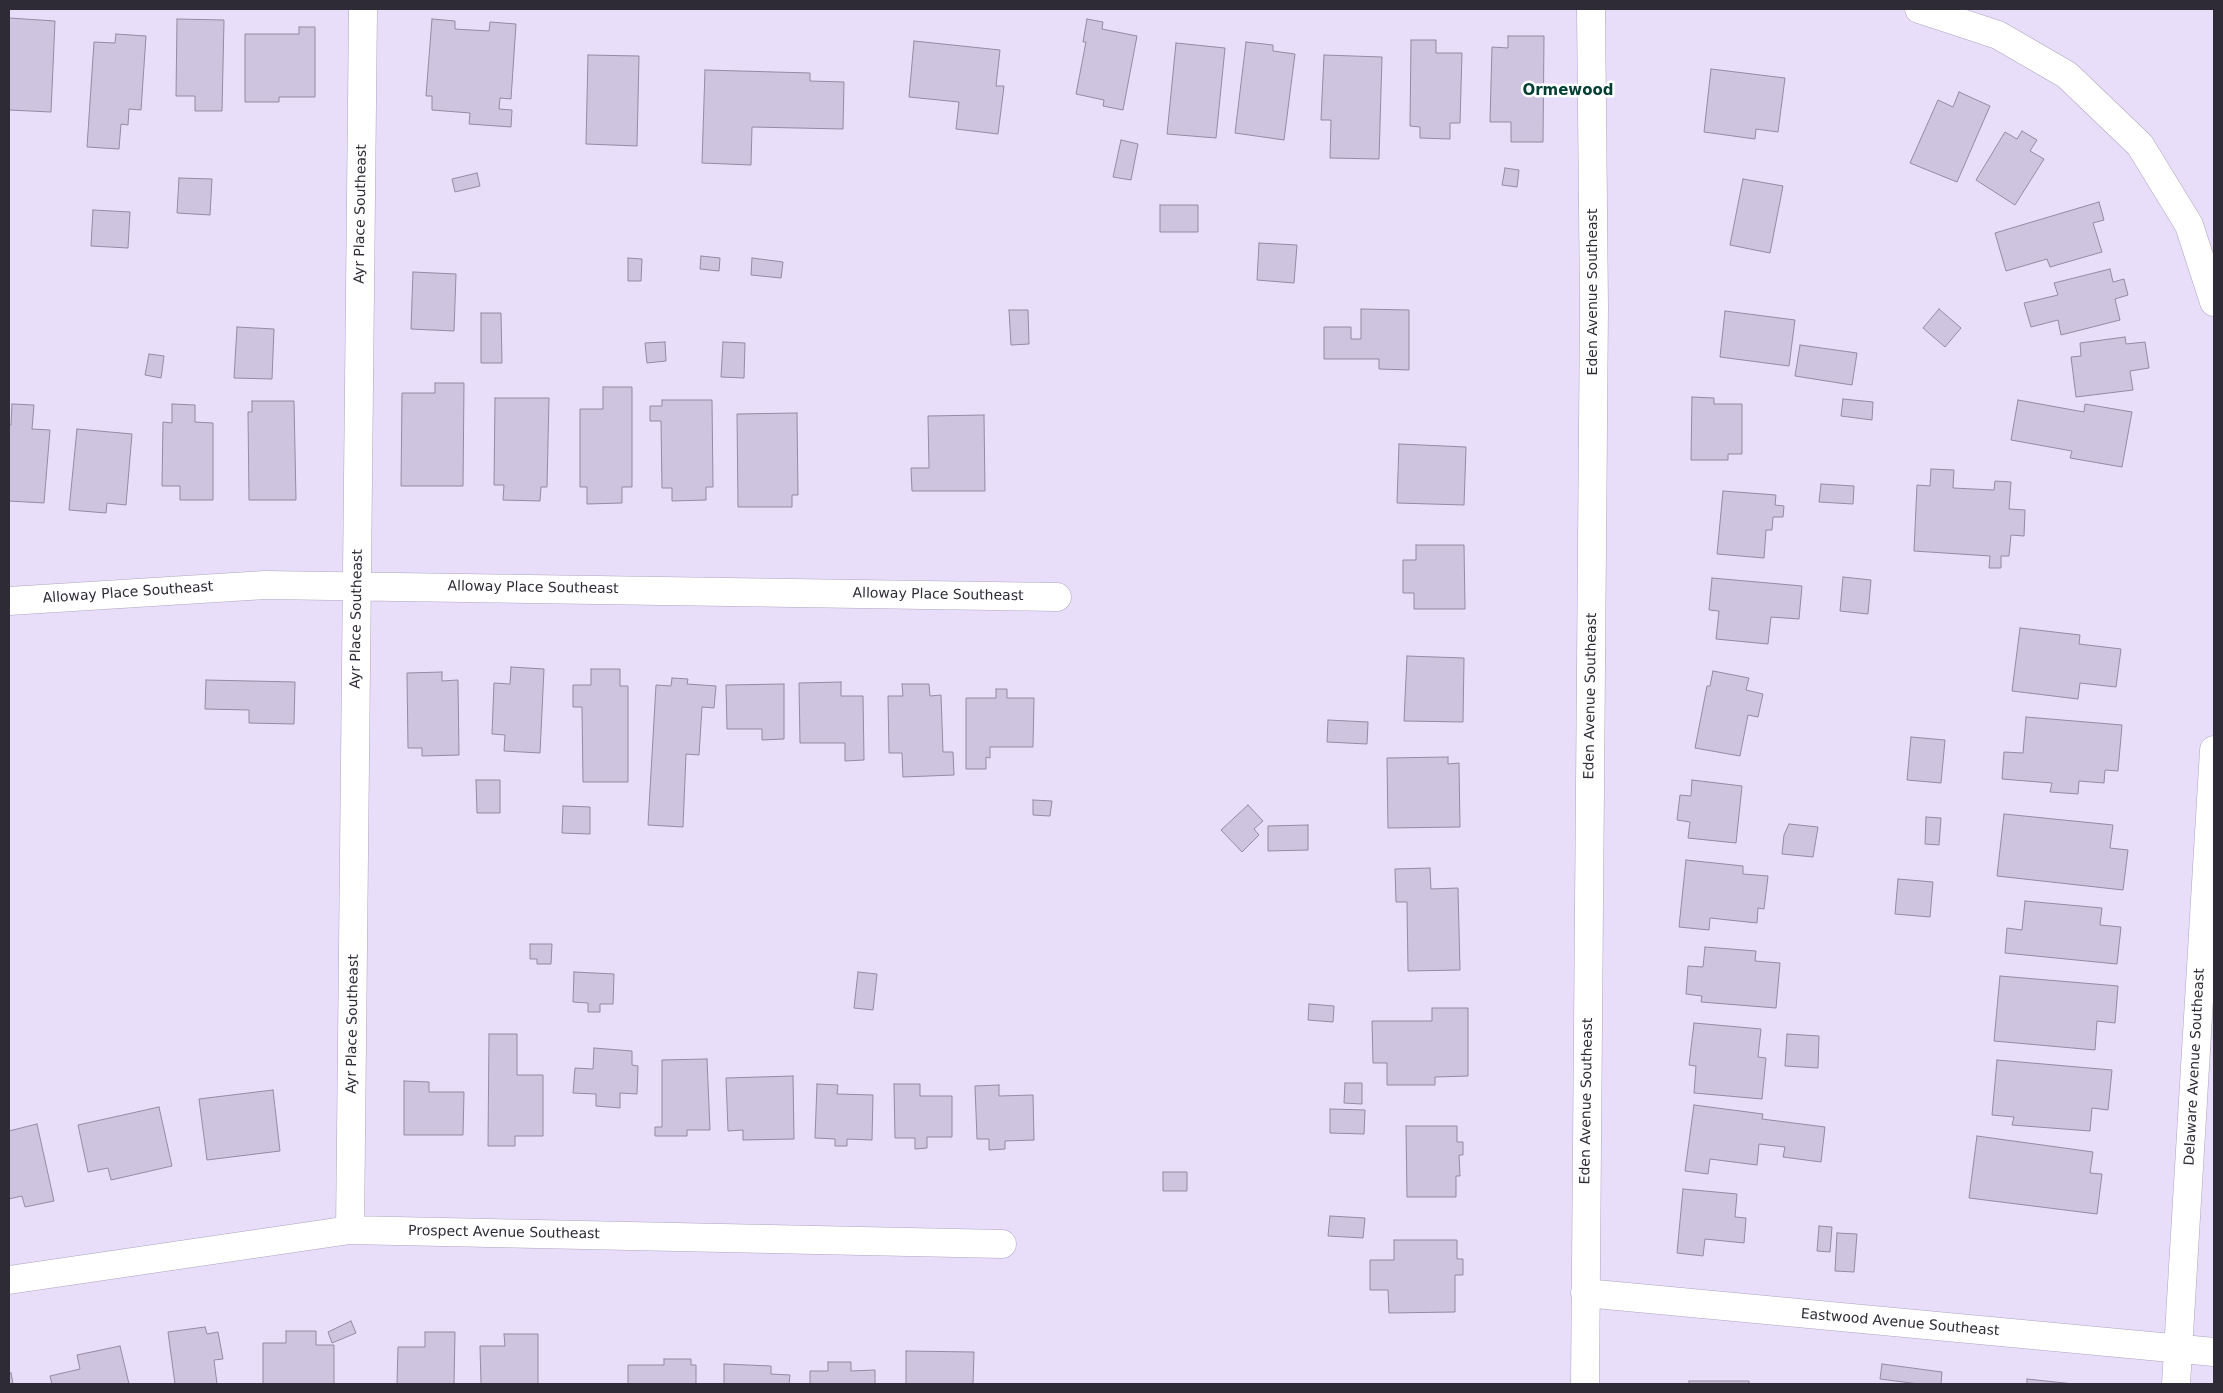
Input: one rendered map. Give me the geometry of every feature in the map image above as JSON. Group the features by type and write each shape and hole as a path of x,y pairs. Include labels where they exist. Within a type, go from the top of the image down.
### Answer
{"street":[{"name":"Ayr Place Southeast","path":"350,1230 363,9"},
{"name":"Eden Avenue Southeast","path":"1584,1384 1594,306 1591,9"},
{"path":"1919,9 1998,35 2067,75 2140,145 2189,225 2214,302"},
{"name":"Alloway Place Southeast","path":"9,601 265,585 1057,597"},
{"name":"Delaware Avenue Southeast","path":"2176,1384 2214,750"},
{"name":"Prospect Avenue Southeast","path":"9,1280 350,1230 1002,1244"},
{"name":"Eastwood Avenue Southeast","path":"1586,1293 2214,1352"}],"building":[{"path":"9,18 55,21 51,112 9,110"},
{"path":"177,19 224,20 222,111 195,111 195,96 176,96"},
{"path":"432,19 455,21 455,29 489,31 490,22 516,24 511,99 500,98 499,109 512,110 511,127 469,124 470,113 432,110 432,96 426,96"},
{"path":"1087,19 1103,22 1102,29 1137,36 1123,110 1103,106 1104,100 1076,94 1086,42 1083,42"},
{"path":"299,27 315,27 315,97 279,97 279,102 245,102 245,34 299,34"},
{"path":"116,34 146,36 141,110 129,109 128,125 121,124 119,149 87,147 94,42 115,43"},
{"path":"1508,36 1544,36 1543,142 1511,142 1511,122 1490,122 1492,47 1508,48"},
{"path":"1411,40 1436,40 1436,53 1462,53 1460,123 1450,123 1450,139 1420,138 1420,127 1410,126"},
{"path":"914,41 1000,50 996,86 1004,86 998,134 956,129 959,102 909,97"},
{"path":"1246,42 1273,45 1273,51 1295,54 1284,140 1235,133"},
{"path":"1176,43 1225,48 1216,138 1167,134"},
{"path":"588,55 639,56 637,146 586,144"},
{"path":"1324,55 1382,57 1379,159 1330,158 1331,120 1321,120"},
{"path":"1711,69 1785,78 1778,132 1756,129 1755,139 1704,132"},
{"path":"705,70 810,73 810,81 844,82 843,129 752,127 751,165 702,163"},
{"path":"1959,92 1990,106 1957,182 1910,163 1938,100 1953,107"},
{"path":"2022,131 2037,140 2030,151 2044,159 2015,205 1976,180 2005,132 2017,139"},
{"path":"1121,140 1138,144 1131,180 1113,177"},
{"path":"1505,168 1519,170 1517,187 1502,185"},
{"path":"477,173 480,186 455,192 452,179"},
{"path":"179,178 212,179 210,215 177,213"},
{"path":"1743,179 1783,186 1770,253 1730,245"},
{"path":"2099,202 2104,220 2093,223 2102,252 2050,267 2047,259 2006,271 1995,233"},
{"path":"1160,205 1198,205 1198,232 1160,232"},
{"path":"93,210 130,212 128,248 91,246"},
{"path":"1259,243 1297,245 1294,283 1257,280"},
{"path":"701,256 720,258 719,271 700,269"},
{"path":"628,258 642,259 641,281 628,281"},
{"path":"752,258 783,262 781,278 751,275"},
{"path":"2110,269 2113,282 2124,279 2128,295 2115,299 2120,320 2061,335 2058,320 2031,327 2024,303 2058,295 2054,283"},
{"path":"413,272 456,274 454,331 411,329"},
{"path":"1361,309 1409,310 1409,370 1379,369 1379,359 1324,359 1324,327 1351,327 1351,339 1361,339"},
{"path":"1939,309 1961,328 1945,347 1923,328"},
{"path":"1009,310 1028,310 1029,344 1011,345"},
{"path":"1725,311 1795,320 1789,366 1720,357"},
{"path":"481,313 501,313 502,363 481,363"},
{"path":"237,327 274,329 272,379 234,378"},
{"path":"2125,337 2126,344 2145,342 2149,368 2130,371 2133,390 2076,397 2071,357 2081,356 2080,343"},
{"path":"665,342 666,361 647,363 645,343"},
{"path":"723,342 745,343 744,378 721,377"},
{"path":"1800,345 1857,353 1852,385 1795,376"},
{"path":"149,354 164,356 161,378 145,375"},
{"path":"435,383 464,383 463,486 401,486 402,393 435,393"},
{"path":"603,387 632,387 632,487 622,487 622,503 587,504 587,487 580,487 580,409 603,409"},
{"path":"1692,397 1714,398 1714,404 1742,404 1742,454 1728,454 1728,460 1691,460"},
{"path":"495,398 549,398 547,487 541,487 540,501 503,500 504,485 494,485"},
{"path":"1843,399 1873,402 1872,420 1841,416"},
{"path":"662,400 712,400 713,487 706,487 706,500 672,501 672,488 662,488 661,421 650,421 650,406 662,406"},
{"path":"2018,400 2084,412 2085,404 2132,412 2122,467 2070,458 2072,451 2011,440"},
{"path":"252,401 294,401 296,500 249,500 248,412 252,412"},
{"path":"12,404 34,405 32,429 50,430 44,503 9,501 9,425 11,425"},
{"path":"172,404 195,405 195,422 213,423 213,500 180,500 180,486 162,486 163,422 172,423"},
{"path":"797,413 798,495 792,495 792,507 738,507 737,414"},
{"path":"984,415 985,491 912,491 911,468 929,468 928,416"},
{"path":"77,429 132,434 126,505 107,503 106,513 69,510"},
{"path":"1399,444 1466,447 1464,505 1397,503"},
{"path":"1931,469 1954,470 1953,488 1994,490 1995,481 2011,482 2009,509 2025,510 2024,536 2011,535 2009,556 2001,556 2001,568 1989,568 1990,556 1914,551 1917,485 1930,486"},
{"path":"1821,484 1854,486 1853,504 1819,502"},
{"path":"1723,491 1776,495 1775,505 1784,506 1783,517 1773,517 1772,530 1766,530 1764,558 1717,554"},
{"path":"1416,545 1464,545 1465,609 1414,609 1414,593 1403,593 1403,560 1416,560"},
{"path":"1843,577 1871,580 1868,614 1840,611"},
{"path":"1712,578 1802,586 1799,619 1771,617 1768,644 1716,639 1719,611 1709,610"},
{"path":"2020,628 2080,635 2079,644 2121,649 2116,687 2080,683 2078,699 2012,691"},
{"path":"1407,656 1464,658 1463,722 1404,721"},
{"path":"511,667 544,669 540,753 504,751 505,735 492,734 494,683 510,684"},
{"path":"591,669 620,669 620,686 628,686 628,782 583,782 582,707 573,707 573,685 591,685"},
{"path":"1713,671 1749,678 1746,690 1763,694 1758,717 1748,715 1740,756 1695,748 1707,686 1710,686"},
{"path":"442,672 442,681 458,680 459,755 422,756 422,748 408,748 407,673"},
{"path":"672,678 688,679 687,684 716,686 714,708 702,707 699,755 686,754 683,827 648,825 656,685 671,686"},
{"path":"206,680 295,682 294,724 249,723 249,710 205,709"},
{"path":"841,682 841,696 863,696 864,760 845,761 845,743 800,743 799,683"},
{"path":"784,684 784,739 762,740 762,729 727,729 726,685"},
{"path":"902,684 929,684 930,696 941,695 943,752 953,752 954,775 903,777 902,753 889,753 888,696 903,696"},
{"path":"996,689 1007,689 1007,698 1034,698 1033,747 990,747 990,758 986,757 986,769 966,769 966,698 996,698"},
{"path":"2026,717 2122,725 2118,771 2105,770 2104,783 2079,781 2078,794 2050,792 2052,783 2002,779 2004,752 2023,753"},
{"path":"1328,720 1368,722 1367,744 1327,742"},
{"path":"1911,737 1945,740 1941,783 1907,780"},
{"path":"1448,757 1448,764 1459,763 1460,827 1388,828 1387,758"},
{"path":"476,780 500,780 500,813 477,813"},
{"path":"1692,780 1742,786 1736,843 1688,838 1690,822 1677,820 1680,795 1691,796"},
{"path":"1033,800 1052,801 1050,816 1033,815"},
{"path":"1248,805 1263,821 1254,829 1259,835 1242,852 1221,830"},
{"path":"563,806 590,807 590,834 562,833"},
{"path":"2004,814 2113,825 2110,848 2128,850 2123,890 1997,876"},
{"path":"1926,817 1941,818 1939,845 1925,844"},
{"path":"1789,824 1818,827 1813,857 1782,854 1784,835"},
{"path":"1308,825 1308,850 1268,851 1268,826"},
{"path":"1686,860 1743,866 1743,874 1768,876 1764,909 1758,908 1757,923 1710,918 1709,930 1679,927"},
{"path":"1430,868 1431,889 1458,888 1460,970 1408,971 1407,902 1396,902 1395,869"},
{"path":"1898,879 1933,882 1930,917 1895,914"},
{"path":"2025,901 2102,908 2100,925 2121,927 2117,964 2005,953 2007,928 2022,930"},
{"path":"530,944 552,944 551,964 537,964 537,959 530,959"},
{"path":"1705,947 1756,951 1755,961 1780,963 1776,1008 1701,1002 1702,996 1686,994 1688,966 1703,967"},
{"path":"574,972 614,974 613,1004 600,1004 600,1012 588,1012 588,1003 573,1002"},
{"path":"858,972 877,974 873,1010 854,1008"},
{"path":"2000,976 2118,986 2115,1023 2097,1021 2095,1050 1994,1041"},
{"path":"1309,1004 1334,1006 1333,1022 1308,1020"},
{"path":"1432,1008 1468,1008 1468,1076 1435,1077 1435,1085 1387,1085 1387,1063 1373,1063 1372,1021 1432,1021"},
{"path":"1694,1023 1761,1029 1758,1057 1766,1058 1762,1099 1694,1093 1696,1066 1689,1065"},
{"path":"489,1034 517,1034 517,1075 543,1075 543,1136 515,1136 515,1146 488,1146"},
{"path":"1787,1034 1819,1036 1818,1068 1785,1066"},
{"path":"594,1048 632,1051 632,1065 638,1066 637,1094 620,1093 620,1108 596,1106 596,1094 573,1093 575,1068 593,1069"},
{"path":"707,1059 710,1130 687,1130 687,1136 655,1136 655,1127 662,1127 662,1060"},
{"path":"1997,1060 2112,1070 2108,1110 2092,1108 2090,1131 2012,1125 2014,1117 1992,1115"},
{"path":"793,1076 794,1139 743,1140 743,1130 728,1131 726,1078"},
{"path":"404,1081 429,1082 429,1092 464,1092 463,1135 404,1135"},
{"path":"1345,1083 1362,1083 1362,1104 1344,1103"},
{"path":"817,1084 838,1085 837,1094 873,1095 872,1140 847,1139 847,1146 835,1146 835,1139 815,1138"},
{"path":"894,1084 920,1084 920,1096 952,1096 952,1137 927,1137 927,1148 915,1149 915,1138 895,1138"},
{"path":"999,1085 999,1096 1033,1095 1034,1140 1005,1141 1005,1149 989,1150 989,1139 977,1139 975,1086"},
{"path":"273,1090 280,1151 207,1160 199,1099"},
{"path":"1694,1105 1763,1114 1762,1119 1825,1127 1821,1162 1783,1157 1785,1147 1759,1144 1757,1165 1710,1159 1708,1174 1685,1171"},
{"path":"159,1107 172,1166 111,1180 108,1168 88,1172 78,1125"},
{"path":"1330,1109 1365,1110 1364,1134 1330,1133"},
{"path":"37,1124 54,1201 25,1207 22,1196 9,1199 9,1131"},
{"path":"1406,1126 1457,1126 1457,1142 1463,1142 1463,1155 1459,1155 1460,1176 1456,1176 1456,1197 1407,1197"},
{"path":"1977,1136 2093,1152 2090,1173 2102,1174 2097,1214 1969,1198"},
{"path":"1163,1172 1187,1172 1187,1191 1163,1191"},
{"path":"1683,1189 1737,1194 1735,1217 1746,1218 1744,1243 1705,1239 1703,1256 1677,1253"},
{"path":"1330,1216 1365,1218 1363,1238 1328,1236"},
{"path":"1819,1226 1832,1227 1830,1252 1817,1251"},
{"path":"1837,1233 1857,1234 1854,1272 1835,1271"},
{"path":"1394,1240 1457,1240 1457,1259 1463,1259 1463,1275 1455,1275 1455,1312 1389,1313 1388,1290 1370,1290 1370,1260 1394,1260"},
{"path":"351,1321 356,1333 332,1343 328,1332"},
{"path":"205,1327 207,1334 218,1332 223,1359 214,1360 217,1384 175,1384 168,1332"},
{"path":"286,1331 316,1331 316,1345 334,1345 334,1384 263,1384 263,1343 286,1343"},
{"path":"425,1332 455,1332 454,1384 397,1384 398,1347 425,1347"},
{"path":"504,1334 538,1334 538,1384 481,1384 480,1346 505,1346"},
{"path":"120,1346 129,1384 52,1384 50,1376 80,1369 77,1355"},
{"path":"906,1351 974,1352 973,1384 906,1384"},
{"path":"664,1359 691,1359 691,1365 696,1365 696,1384 628,1384 628,1365 664,1365"},
{"path":"828,1362 851,1362 851,1371 875,1370 875,1384 810,1384 810,1371 828,1371"},
{"path":"724,1364 771,1366 771,1374 790,1375 789,1384 724,1384"},
{"path":"1882,1364 1942,1372 1941,1384 1919,1384 1880,1379"},
{"path":"11,1373 13,1384 9,1384 9,1374"},
{"path":"2027,1379 2074,1384 2027,1384"},
{"path":"1689,1381 1749,1381 1749,1384 1689,1384"}],"district":[{"name":"Ormewood","path":"1568,91"}]}
